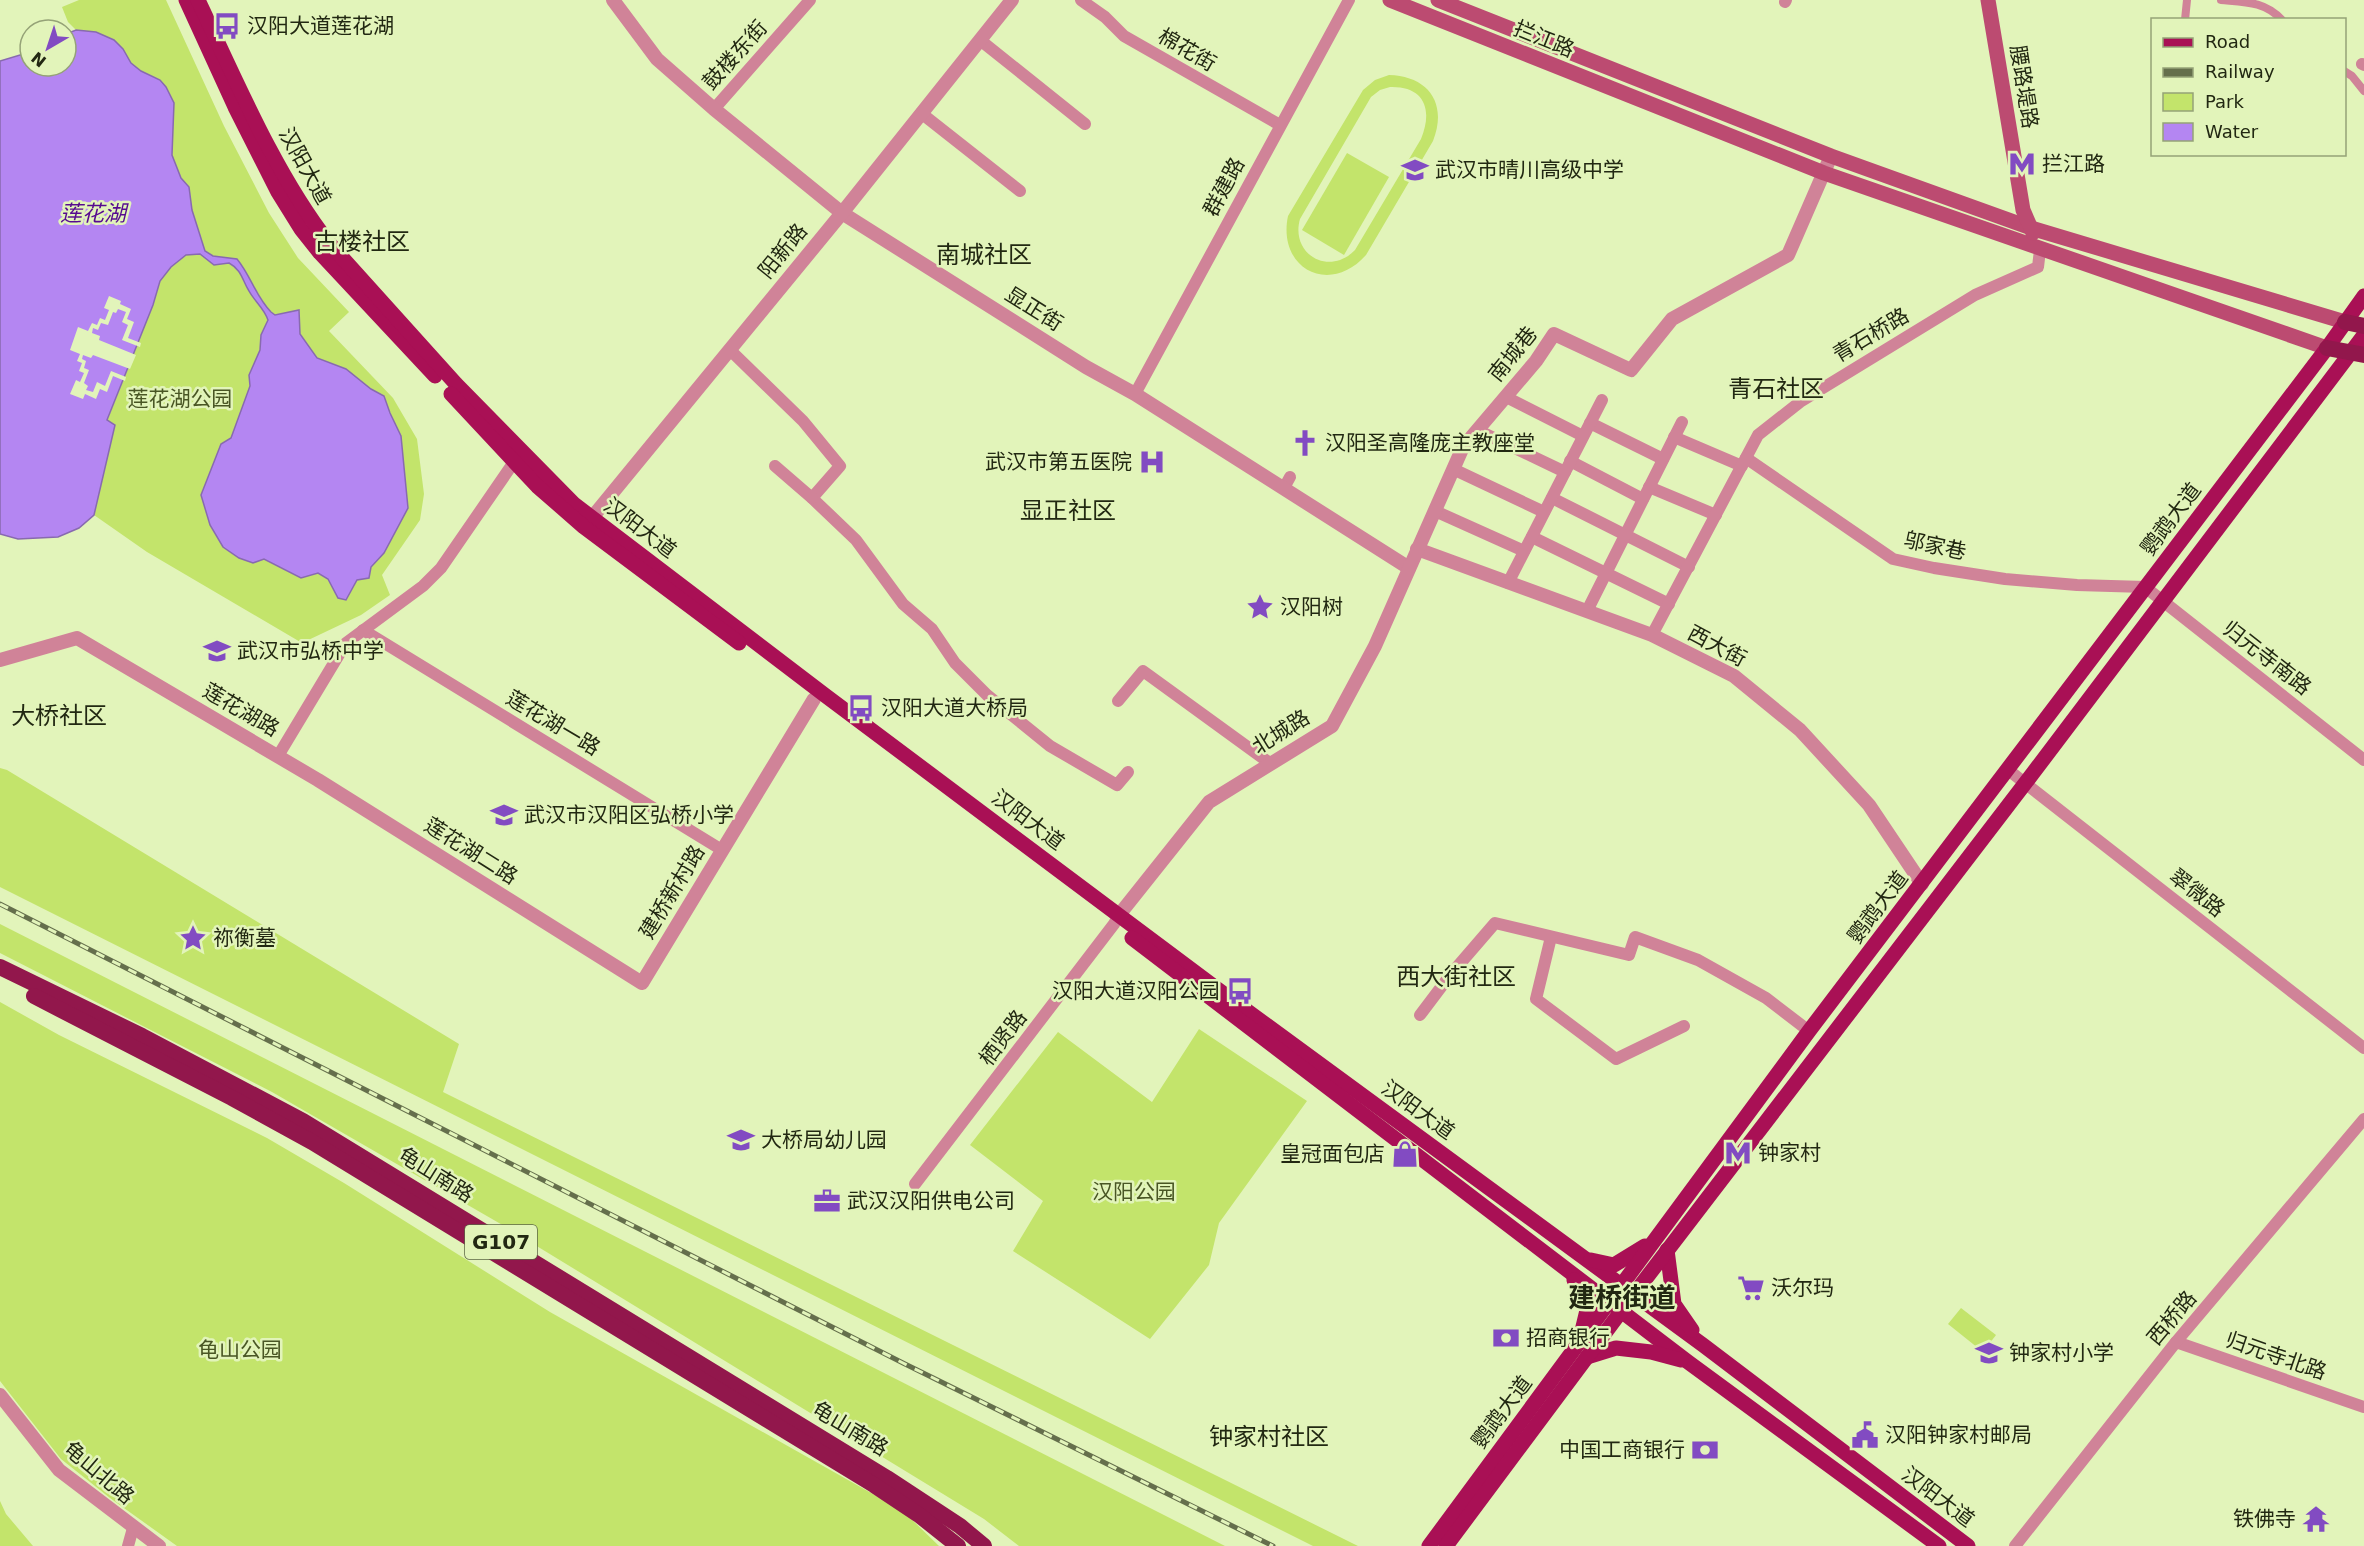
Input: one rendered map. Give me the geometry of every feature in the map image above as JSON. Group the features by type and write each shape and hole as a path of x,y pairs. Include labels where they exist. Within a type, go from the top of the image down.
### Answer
{"highway":[{"path":"2345,322 2364,326"},
{"path":"2327,348 2357,354"},
{"name":"龟山南路","path":"0,968 141,1036 303,1121 887,1478 960,1526 984,1546"},
{"name":"龟山南路","path":"0,979 232,1098 330,1152 874,1485 919,1515 958,1546"}],"main road":[{"name":"汉阳大道","path":"186,0 235,107 278,192 301,229 320,253 537,486 1117,919 1688,1362 1939,1546"},
{"name":"汉阳大道","path":"198,0 246,101 298,201 328,243 456,384 574,504 588,523 814,699 1703,1344 1968,1546"},
{"name":"拦江路","path":"1390,0 1824,173 2327,348"},
{"name":"拦江路","path":"1438,0 1831,156 2031,228 2345,322"},
{"name":"腰路堤路","path":"1988,0 2023,210 2040,250"},
{"name":"鹦鹉大道","path":"1582,1353 1608,1301 2364,296"},
{"name":"鹦鹉大道","path":"1429,1546 1459,1517 1582,1353 1621,1311 2163,601 2357,354 2364,335"},
{"path":"1575,1252 1596,1262 1614,1265 1655,1240"},
{"path":"1667,1251 1674,1305 1703,1344"},
{"path":"1565,1268 1583,1293 1588,1306 1582,1353 1616,1348 1651,1352 1688,1362"},
{"name":"鹦鹉大道","path":"1446,1546 1459,1517"},
{"path":"1419,1546 1459,1517"},
{"path":"1452,1546 1459,1517"}],"street":[{"name":"显正街","path":"613,0 657,59 714,109 842,213 1086,367 1287,483 1410,568"},
{"name":"鼓楼东街","path":"714,109 810,0"},
{"name":"阳新路","path":"588,523 842,213 1012,0"},
{"name":"棉花街","path":"1081,0 1105,17 1124,36 1280,125"},
{"name":"群建路","path":"1135,394 1349,0"},
{"path":"2185,18 2187,0"},
{"path":"2221,0 2261,4 2280,18"},
{"path":"980,40 1085,124"},
{"path":"2346,72 2352,76 2364,92"},
{"path":"921,113 1020,191"},
{"name":"南城巷","path":"1418,549 1463,447 1536,361 1554,334 1631,370 1672,319 1788,255 1831,156"},
{"name":"青石桥路","path":"1652,635 1758,435 1800,402 1975,295 2038,267 2040,250"},
{"path":"730,350 803,421 840,466 813,498"},
{"path":"1506,397 1583,436"},
{"path":"1508,582 1602,400"},
{"path":"1587,611 1682,422"},
{"path":"1590,423 1663,459"},
{"path":"1477,430 1643,499"},
{"name":"邬家巷","path":"1674,437 1744,462 1893,559 2005,579 2077,585 2145,587"},
{"name":"莲花湖路","path":"0,660 77,638 278,756 346,643 423,586 441,568 514,462"},
{"path":"776,466 856,540 903,604 932,629 955,663 987,695 1073,762 1117,786 1128,772"},
{"path":"1453,470 1544,512"},
{"path":"1649,487 1716,515"},
{"path":"1551,498 1689,567"},
{"path":"1435,511 1524,551"},
{"path":"1532,537 1669,604"},
{"name":"北城路","path":"1117,919 1209,802 1332,726 1375,646 1418,549"},
{"name":"西大街","path":"1418,549 1652,635 1734,676 1800,730 1869,804 1922,884"},
{"name":"归元寺南路","path":"2145,587 2364,760"},
{"name":"莲花湖一路","path":"363,630 722,850"},
{"path":"1118,701 1143,671 1271,764"},
{"name":"建桥新村路","path":"642,983 814,699"},
{"name":"莲花湖二路","path":"278,756 642,983"},
{"name":"翠微路","path":"2007,770 2364,1048"},
{"name":"栖贤路","path":"915,1184 1117,919"},
{"path":"1420,1015 1451,974 1495,923 1629,956 1635,937 1698,960 1766,998 1809,1031"},
{"path":"1551,937 1536,999 1616,1059 1684,1026"},
{"name":"西桥路","path":"2015,1546 2176,1342 2364,1119"},
{"name":"归元寺北路","path":"2176,1342 2364,1407"},
{"name":"龟山北路","path":"0,1395 59,1470 159,1546"},
{"path":"128,1546 133,1528"}],"green space":[{"name":"莲花湖公园","path":"79,0 166,0 224,126 269,213 298,258 349,312 329,331 393,398 417,439 424,494 420,520 382,575 390,595 361,615 302,643 147,552 94,515 115,425 107,421 153,305 160,281 171,267 186,255 200,254 214,265 229,263 239,272 268,320 261,335 260,350 249,375 251,386 231,438 221,445 201,495 210,525 223,547 264,559 301,578 318,573 328,579 338,598 346,600 357,580 369,578 371,567 384,553 401,436 384,396 371,389 346,369 317,358 300,334 299,310 275,315 267,308 237,259 213,256 205,251 192,210 189,187 181,178 172,155 174,103 160,80 141,71 131,63 123,49 96,32 78,30 78,18 66,18 62,7"},
{"path":"1389,75 1414,80 1424,86 1436,104 1438,115 1433,141 1366,255 1352,267 1337,274 1323,275 1309,271 1298,262 1290,250 1287,235 1288,216 1363,90 1375,80","holes":["1390,87 1402,88 1418,95 1426,110 1425,128 1421,139 1355,250 1345,258 1334,261 1314,258 1301,242 1298,231 1300,219 1371,97 1380,90"]},
{"path":"1347,153 1389,177 1344,255 1302,230"},
{"path":"0,768 7,770 459,1044 443,1092 1358,1546 1313,1546 0,887"},
{"path":"0,924 1225,1546 1019,1546 984,1519 499,1223 272,1092 0,953"},
{"name":"龟山公园","path":"0,1002 59,1035 267,1138 344,1183 550,1312 903,1511 939,1546 177,1546 61,1459 0,1381"},
{"name":"汉阳公园","path":"1199,1029 1307,1101 1219,1223 1209,1265 1150,1339 1013,1251 1043,1201 970,1145 1058,1032 1152,1102"},
{"path":"1961,1308 1996,1335 1983,1352 1948,1324"},
{"path":"0,1501 6,1514 33,1546 0,1546"}],"water":[{"name":"莲花湖","path":"78,30 96,32 114,40 123,49 131,63 141,71 160,80 174,103 172,155 181,178 189,187 192,210 205,251 213,256 237,259 261,300 271,312 275,315 299,310 300,334 317,358 346,369 371,389 384,396 401,436 408,508 384,553 371,567 369,578 357,580 346,600 338,598 328,579 318,573 301,578 264,559 253,563 239,558 223,547 210,525 201,495 221,444 231,438 250,386 249,375 260,350 261,335 268,320 237,269 229,263 214,265 200,254 186,255 171,267 160,281 153,305 107,420 115,425 94,515 79,528 58,537 18,539 0,534 0,61 18,56 18,78 78,78"}],"pier":[{"path":"109,296 121,301 120,304 131,309 127,319 134,322 128,338 141,343 140,347 122,340 128,325 122,322 126,312 118,309 116,313 113,312 108,325 101,323 98,330 93,328 92,333 100,336 99,340 136,355 130,369 93,355 91,358 83,355 82,359 86,361 84,368 89,370 84,383 88,386 86,390 93,392 97,382 105,386 111,371 126,377 125,381 113,376 107,392 100,389 96,399 85,394 83,399 70,394 76,380 80,382 84,373 79,371 82,363 77,361 80,354 70,350 78,327 88,331 92,323 97,325 100,318 105,320 109,310 104,308"}],"railway":[{"path":"0,904 903,1363 1273,1546"}],"place":[{"name":"汉阳大道莲花湖","path":"227,26"},
{"name":"拦江路","path":"2022,164"},
{"name":"武汉市晴川高级中学","path":"1415,170"},
{"name":"汉阳圣高隆庞主教座堂","path":"1305,443"},
{"name":"武汉市第五医院","path":"1152,462"},
{"name":"汉阳树","path":"1260,607"},
{"name":"武汉市弘桥中学","path":"217,651"},
{"name":"汉阳大道大桥局","path":"861,708"},
{"name":"武汉市汉阳区弘桥小学","path":"504,815"},
{"name":"祢衡墓","path":"193,938"},
{"name":"汉阳大道汉阳公园","path":"1240,991"},
{"name":"大桥局幼儿园","path":"741,1140"},
{"name":"钟家村","path":"1738,1153"},
{"name":"皇冠面包店","path":"1405,1154"},
{"name":"武汉汉阳供电公司","path":"827,1201"},
{"name":"沃尔玛","path":"1751,1288"},
{"name":"招商银行","path":"1506,1338"},
{"name":"钟家村小学","path":"1989,1353"},
{"name":"汉阳钟家村邮局","path":"1865,1435"},
{"name":"中国工商银行","path":"1705,1450"},
{"name":"铁佛寺","path":"2316,1519"}],"district":[{"name":"古楼社区","path":"362,242"},
{"name":"南城社区","path":"984,255"},
{"name":"青石社区","path":"1776,389"},
{"name":"显正社区","path":"1068,511"},
{"name":"大桥社区","path":"59,716"},
{"name":"西大街社区","path":"1456,977"},
{"name":"建桥街道","path":"1622,1297"},
{"name":"钟家村社区","path":"1269,1437"}]}
